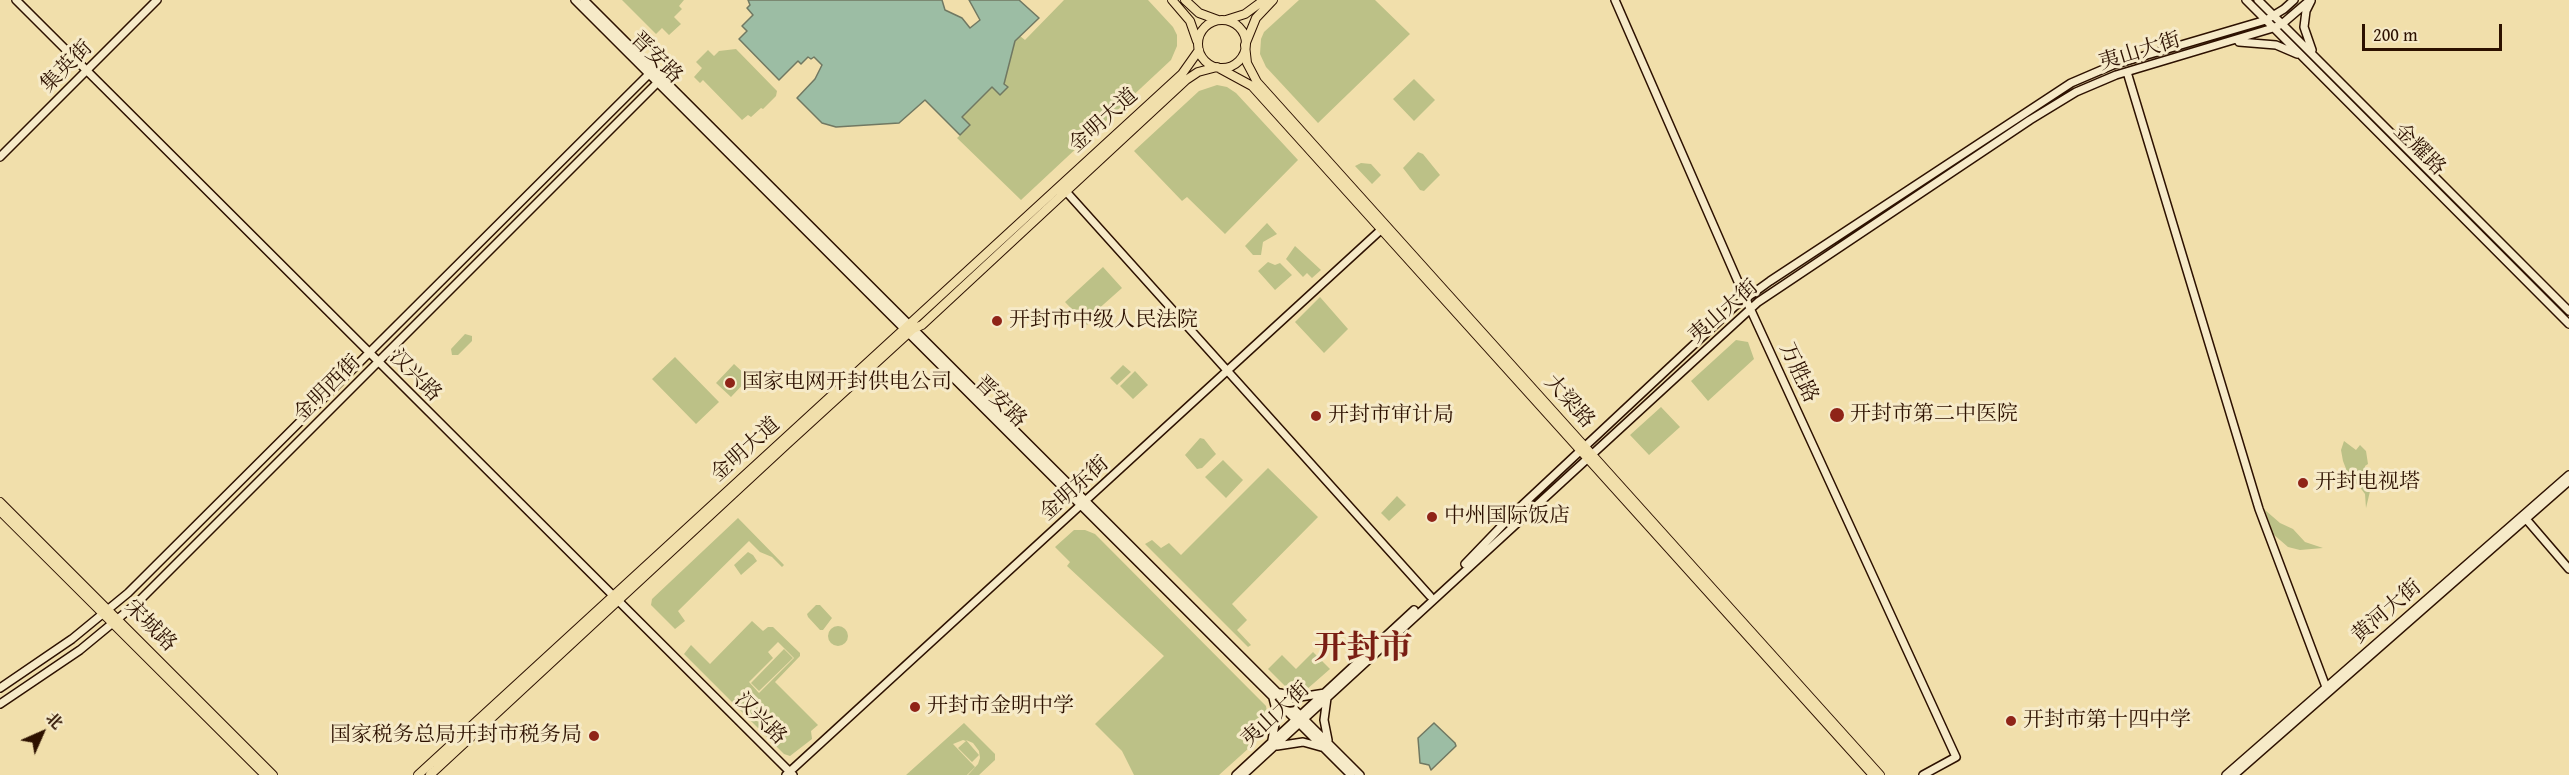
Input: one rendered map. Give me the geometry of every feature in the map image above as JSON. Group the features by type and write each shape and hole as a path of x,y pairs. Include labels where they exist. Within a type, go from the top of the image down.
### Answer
{"main road":[{"name":"汉兴路","path":"11,0 788,774"},
{"name":"汉兴路","path":"16,0 83,70"},
{"name":"集英街","path":"0,157 150,0"},
{"name":"集英街","path":"0,150 157,0"},
{"name":"晋安路","path":"575,0 651,71"},
{"name":"晋安路","path":"584,0 651,71 908,329 1328,747 1360,775"},
{"path":"1172,0 1190,21 1198,47 1207,62 1217,67 1226,67 1238,61 1256,18 1273,0"},
{"path":"1185,0 1198,13 1238,27 1244,37 1245,45"},
{"path":"1198,47 1202,30 1212,22 1245,14 1264,0"},
{"name":"万胜路","path":"1615,0 1750,308 1956,757 1923,775"},
{"name":"金耀路","path":"2246,0 2569,324"},
{"name":"金耀路","path":"2258,0 2569,311"},
{"name":"夷山大街","path":"1326,695 1583,449 1746,298 2071,83 2130,60 2266,20 2274,17 2294,0"},
{"path":"2311,0 2306,11 2304,27 2316,58"},
{"name":"夷山大街","path":"1243,775 1326,695 1750,308 2046,110 2091,85 2273,28 2282,24 2311,0"},
{"path":"2227,43 2248,42 2276,45 2305,59"},
{"name":"大梁路","path":"1245,45 1247,63 1257,82 1873,775"},
{"name":"金明大道","path":"1063,188 1182,74 1198,47"},
{"name":"金明大道","path":"418,775 613,600 1063,188 1186,80 1198,72 1217,67"},
{"name":"大梁路","path":"1217,67 1252,86 1384,227"},
{"name":"金明西街","path":"0,688 72,639 128,593 651,71"},
{"path":"2127,72 2259,509 2326,687"},
{"name":"金明西街","path":"0,704 80,650 116,621 377,364 660,80"},
{"path":"1063,188 1430,596"},
{"name":"金明东街","path":"788,774 1384,227"},
{"name":"大梁路","path":"1589,456 1880,775"},
{"name":"黄河大街","path":"2226,775 2569,475"},
{"name":"黄河大街","path":"2234,775 2569,481"},
{"name":"宋城路","path":"0,502 106,612"},
{"name":"宋城路","path":"0,512 116,621 273,775"},
{"path":"2526,519 2569,569"},
{"name":"金明大道","path":"430,775 613,600"},
{"name":"宋城路","path":"116,621 265,775"},
{"path":"1274,693 1300,697 1326,695 1323,720 1328,747 1303,742 1273,745 1277,714 1274,693"},
{"name":"夷山大街","path":"1236,775 1273,745"},
{"name":"晋安路","path":"1328,747 1351,775"}],"green space":[{"path":"622,0 684,0 679,6 682,9 674,17 681,24 669,35 662,28 656,34"},
{"path":"1064,0 1148,0 1173,27 1177,35 1177,46 1171,60 1021,200 957,138 970,126 961,117 992,86 1007,87 1004,84 1015,41 1020,36 1025,40"},
{"path":"1299,0 1375,0 1410,34 1318,123 1266,67 1260,54 1264,32"},
{"path":"736,49 777,91 776,96 763,109 761,108 751,117 748,115 742,120 703,80 700,83 694,77 702,68 696,62 708,50 714,56 719,51"},
{"path":"1414,79 1435,100 1414,121 1393,99"},
{"path":"1217,85 1227,87 1236,93 1298,160 1225,234 1187,197 1182,201 1134,151 1199,91"},
{"path":"1418,152 1423,154 1440,175 1424,191 1420,190 1403,168"},
{"path":"1361,163 1371,164 1381,175 1372,184 1355,166"},
{"path":"1267,223 1277,234 1263,242 1261,255 1253,255 1245,246"},
{"path":"1295,246 1321,270 1312,278 1307,273 1303,277 1286,259"},
{"path":"1268,262 1275,265 1280,263 1292,275 1275,290 1258,271"},
{"path":"1103,267 1122,288 1095,312 1097,315 1087,325 1065,302"},
{"path":"1320,297 1348,329 1324,353 1295,322"},
{"path":"465,334 472,336 472,341 458,355 452,355 451,349"},
{"path":"1736,340 1748,342 1754,359 1708,401 1691,381"},
{"path":"675,357 719,402 696,424 652,379"},
{"path":"734,364 749,378 731,397 716,383"},
{"path":"1123,365 1131,372 1117,385 1110,378"},
{"path":"1135,371 1148,385 1133,399 1120,386"},
{"path":"1661,407 1680,427 1649,455 1630,435"},
{"path":"1200,438 1204,439 1216,454 1202,468 1197,469 1185,455"},
{"path":"2344,441 2356,450 2360,445 2366,451 2368,464 2365,466 2368,486 2371,487 2366,508 2365,494 2350,479 2343,461 2341,450"},
{"path":"1223,460 1243,480 1226,498 1205,477"},
{"path":"1268,468 1318,517 1232,604 1247,620 1237,630 1251,645 1248,647 1145,544 1152,540 1161,548 1169,543 1181,555"},
{"path":"1397,496 1406,505 1389,521 1381,513"},
{"path":"2265,510 2280,523 2293,529 2305,542 2323,548 2300,550 2288,547 2273,534"},
{"path":"738,518 784,565 782,567 772,557 760,552 749,541 678,611 685,621 675,629 651,605 652,599"},
{"path":"1074,530 1085,530 1095,534 1266,706 1270,729 1219,775 1134,775 1122,751 1095,724 1164,656 1067,566 1070,562 1055,547"},
{"path":"748,552 757,561 741,575 734,565"},
{"path":"816,605 820,605 832,618 823,630 820,630 807,614"},
{"path":"752,621 763,631 768,627 773,627 800,653 800,656 775,682 818,725 811,731 812,739 790,756 784,754 684,654 691,645 710,664","holes":["778,642 794,658 759,693 749,682 773,658 768,652"]},
{"path":"838,626 845,629 848,636 845,643 838,646 831,643 828,636 831,629"},
{"path":"784,649 793,658 759,691 751,683"},
{"path":"1313,652 1330,669 1306,690 1290,691 1268,669 1282,655 1296,669"},
{"path":"964,723 995,754 995,760 979,775 968,775 978,764 980,758 979,751 973,743 966,740 979,755 972,762 958,748 966,741 963,740 953,744 975,767 967,775 906,775"}],"shaded area":[{"path":"748,0 942,0 945,10 962,18 970,28 980,20 969,0 1019,0 1039,18 1015,41 1004,84 1008,87 1000,95 992,87 962,117 970,125 960,135 925,100 899,123 836,127 822,123 797,98 815,79 822,65 814,57 811,59 808,57 801,64 798,61 779,80 739,39 747,31 742,26 753,15 747,8 750,5"},
{"path":"1434,723 1456,746 1431,770 1429,765 1420,763 1418,738"}],"place":[{"name":"开封市中级人民法院","path":"997,321"},
{"name":"国家电网开封供电公司","path":"730,383"},
{"name":"开封市第二中医院","path":"1837,415"},
{"name":"开封市审计局","path":"1316,416"},
{"name":"开封电视塔","path":"2303,483"},
{"name":"中州国际饭店","path":"1432,517"},
{"name":"开封市金明中学","path":"915,707"},
{"name":"开封市第十四中学","path":"2011,721"},
{"name":"国家税务总局开封市税务局","path":"594,736"}],"district":[{"name":"开封市","path":"1363,650"}]}
